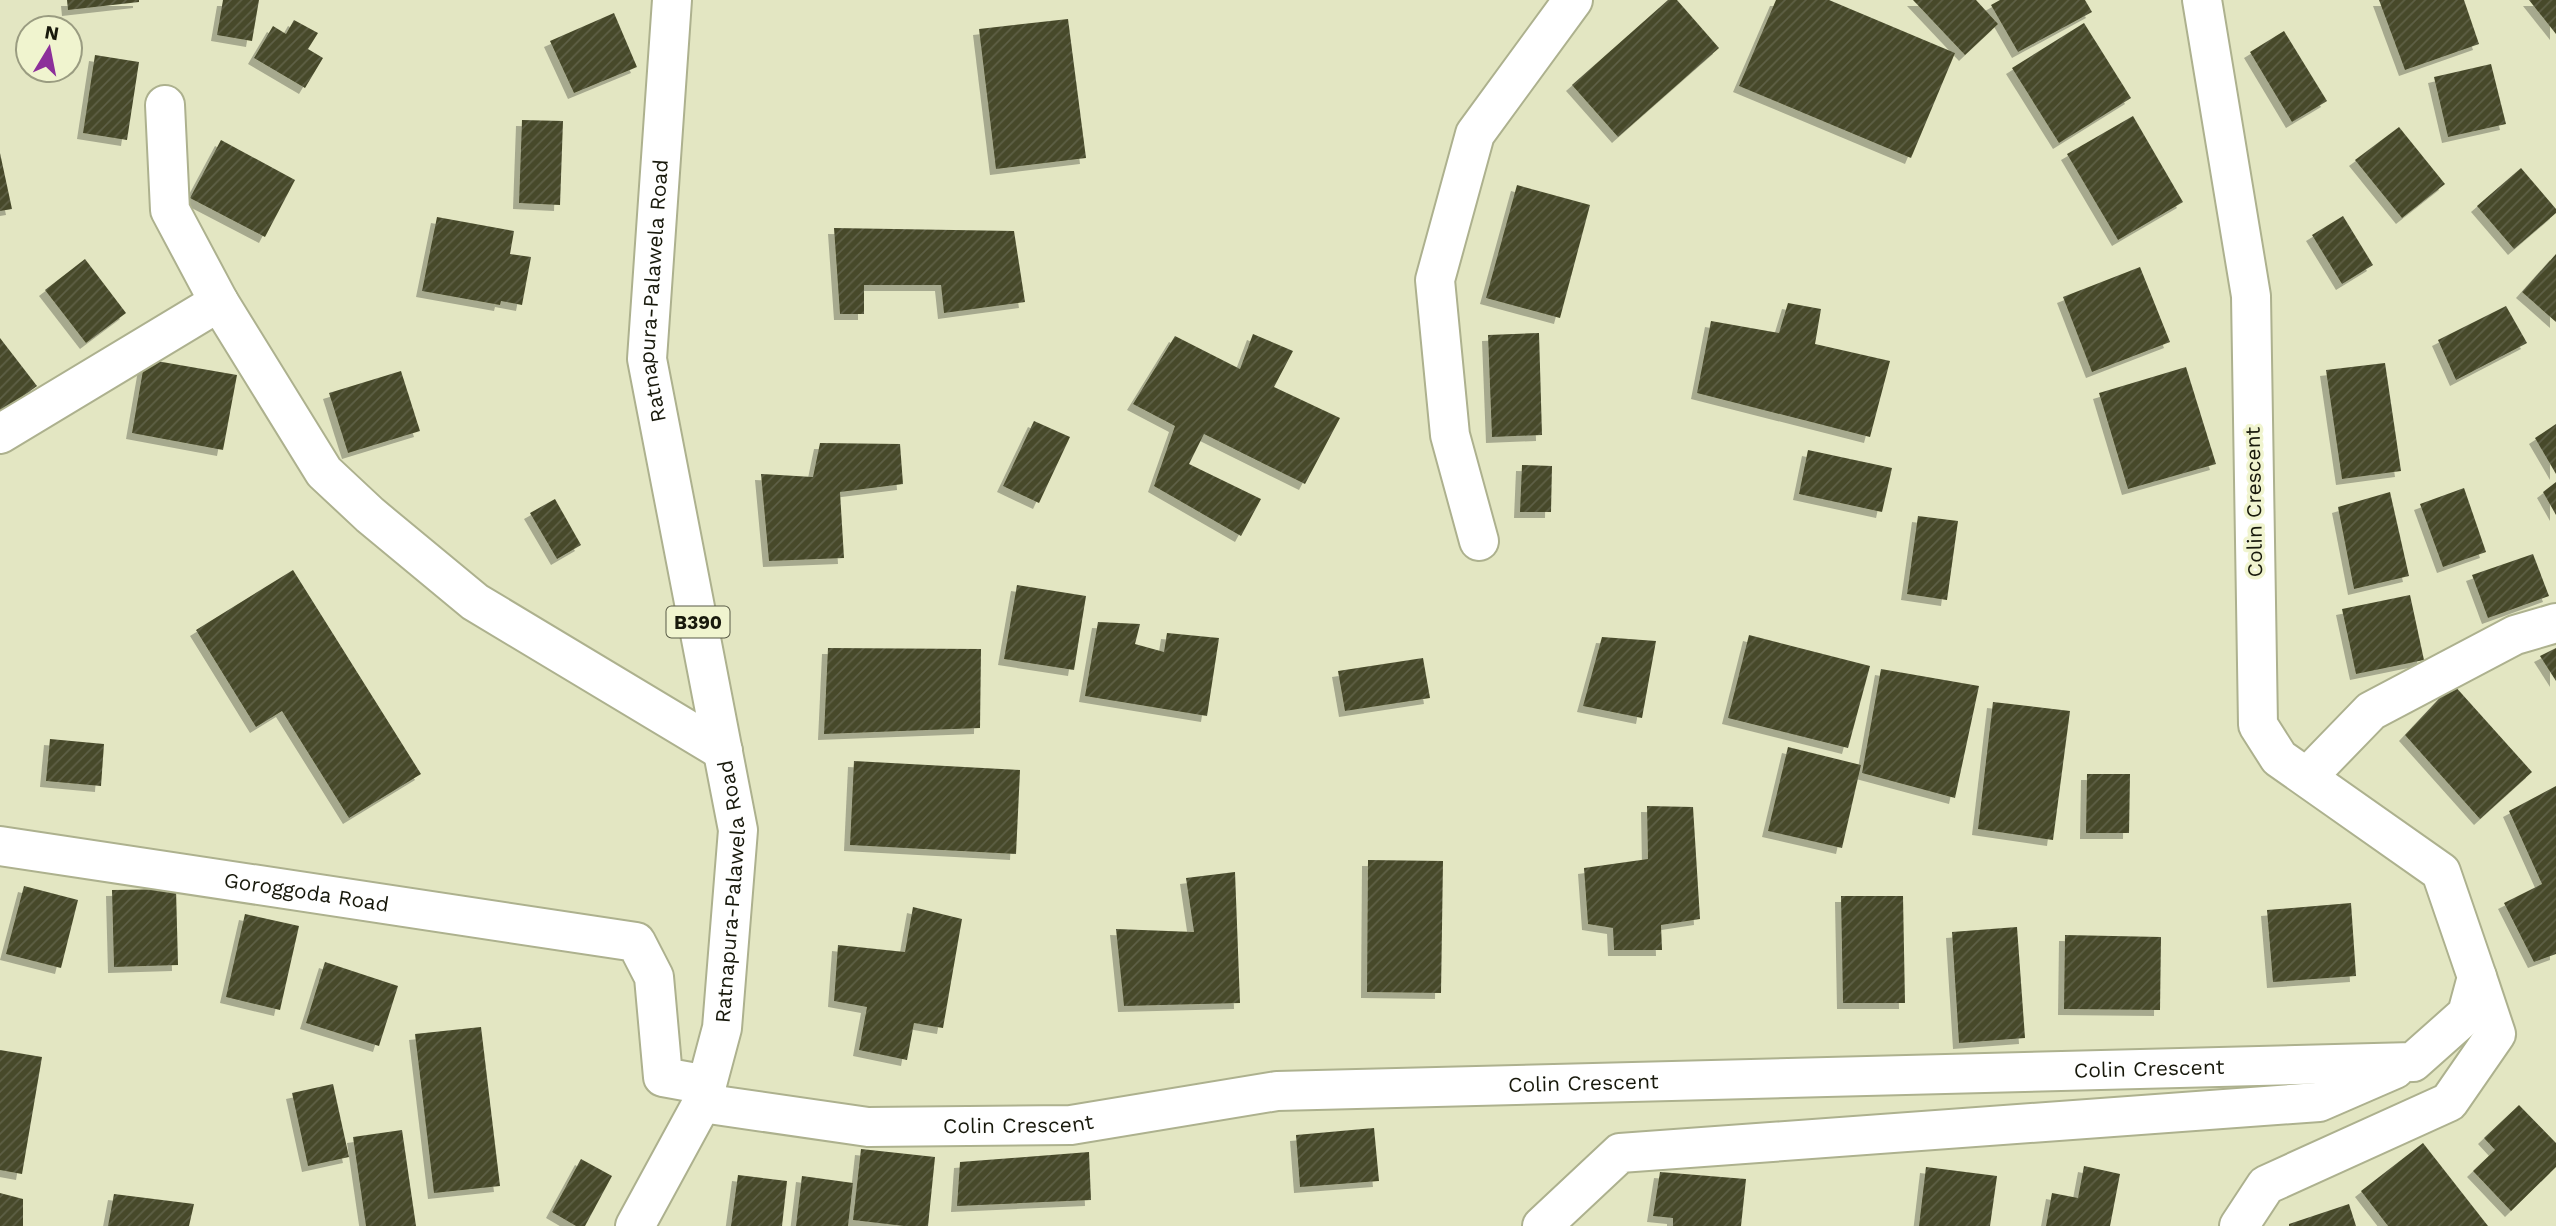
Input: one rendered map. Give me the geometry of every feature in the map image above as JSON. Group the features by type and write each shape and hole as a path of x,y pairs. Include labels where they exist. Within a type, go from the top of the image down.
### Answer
{"street":[{"name":"Ratnapura-Palawela Road","path":"635,1226 705,1094 722,1028 738,830 647,359 672,0"},
{"path":"1479,541 1450,435 1435,280 1475,134 1573,0"},
{"name":"Colin Crescent","path":"2202,0 2251,296 2258,725 2279,758 2441,873 2496,1034 2449,1102 2266,1185 2239,1226"},
{"path":"165,105 170,210 219,302 324,472 370,515 475,602 723,751"},
{"path":"0,434 219,302"},
{"path":"2307,778 2371,711 2515,635 2556,623"},
{"name":"Goroggoda Road","path":"0,846 636,942 654,977 663,1077 705,1094"},
{"path":"1542,1226 1620,1153 2319,1102 2413,1062 2467,1014 2477,977"},
{"name":"Colin Crescent","path":"705,1094 869,1127 1071,1125 1277,1091 2413,1062"}],"building":[{"path":"67,0 139,0 139,2 68,10"},
{"path":"223,0 259,0 252,41 217,35"},
{"path":"1668,0 1677,0 1719,48 1618,137 1572,85"},
{"path":"1776,0 1829,0 1955,53 1911,158 1739,86"},
{"path":"1913,0 1976,0 1998,24 1965,55"},
{"path":"2000,0 2085,0 2092,12 2018,52 1991,5"},
{"path":"2379,0 2464,0 2479,44 2405,70"},
{"path":"2529,0 2556,0 2556,34"},
{"path":"614,13 637,67 574,93 550,41"},
{"path":"1068,19 1086,158 996,169 979,29"},
{"path":"294,20 318,33 308,49 323,58 305,88 254,58 273,26 286,34"},
{"path":"2084,23 2131,98 2059,143 2012,68"},
{"path":"2284,31 2327,101 2292,122 2250,52"},
{"path":"95,55 139,62 127,140 83,133"},
{"path":"2491,64 2506,124 2448,137 2434,77"},
{"path":"2133,116 2183,202 2118,240 2067,154"},
{"path":"522,120 563,121 560,205 519,203"},
{"path":"2399,127 2445,184 2402,218 2355,160"},
{"path":"221,140 295,180 265,237 190,198"},
{"path":"0,153 12,209 0,211"},
{"path":"2521,168 2556,209 2556,213 2514,249 2477,206"},
{"path":"1517,185 1590,205 1560,318 1486,298"},
{"path":"2343,216 2373,265 2342,284 2312,235"},
{"path":"437,217 514,231 510,254 531,257 522,305 501,301 500,305 422,291"},
{"path":"834,228 1014,231 1025,302 944,313 941,285 864,285 864,314 840,314"},
{"path":"2556,254 2556,322 2522,292"},
{"path":"85,259 126,313 86,343 45,290"},
{"path":"2140,267 2170,342 2092,372 2063,297"},
{"path":"1788,303 1821,309 1815,344 1890,361 1870,437 1697,393 1711,321 1779,333"},
{"path":"2506,306 2527,343 2456,380 2438,340"},
{"path":"1539,333 1542,435 1492,437 1488,335"},
{"path":"1253,334 1293,351 1274,387 1340,418 1305,484 1204,434 1189,464 1261,499 1241,536 1154,486 1175,426 1133,404 1175,336 1240,369"},
{"path":"0,338 37,386 0,413"},
{"path":"145,359 237,375 223,450 132,433"},
{"path":"2385,363 2401,471 2342,479 2326,370"},
{"path":"2186,367 2216,464 2128,489 2099,393"},
{"path":"401,371 420,431 348,453 329,393"},
{"path":"1034,421 1070,437 1039,503 1003,486"},
{"path":"2556,424 2556,474 2535,438"},
{"path":"820,443 900,444 903,484 840,492 844,558 769,561 761,474 813,477"},
{"path":"1808,450 1892,468 1882,512 1799,494"},
{"path":"1522,465 1552,466 1551,512 1520,512"},
{"path":"2556,482 2556,515 2543,492"},
{"path":"2464,488 2486,552 2443,567 2420,504"},
{"path":"2390,492 2409,576 2354,589 2338,507"},
{"path":"555,499 581,545 557,559 530,513"},
{"path":"1918,516 1958,521 1947,600 1907,594"},
{"path":"2533,554 2549,596 2488,618 2472,575"},
{"path":"293,570 421,774 349,818 282,711 256,727 196,630"},
{"path":"1017,585 1086,596 1074,670 1004,659"},
{"path":"2410,595 2424,660 2356,674 2342,609"},
{"path":"1098,622 1140,624 1135,644 1164,652 1167,633 1219,638 1207,716 1085,696"},
{"path":"1749,635 1870,666 1848,748 1728,718"},
{"path":"1602,637 1656,641 1642,718 1583,706"},
{"path":"828,648 981,649 980,728 824,734"},
{"path":"2556,648 2556,681 2540,656"},
{"path":"1423,658 1430,698 1345,711 1338,671"},
{"path":"1881,669 1979,686 1955,798 1862,773"},
{"path":"2453,684 2532,772 2480,819 2405,735"},
{"path":"1993,702 2070,711 2053,840 1978,829"},
{"path":"50,739 104,744 101,786 46,781"},
{"path":"1788,747 1861,765 1842,848 1768,831"},
{"path":"854,761 1020,770 1016,854 850,845"},
{"path":"2087,774 2130,774 2129,833 2086,833"},
{"path":"2556,786 2556,954 2534,962 2504,903 2542,884 2509,811"},
{"path":"1647,806 1693,807 1700,919 1661,925 1662,950 1614,950 1613,928 1588,924 1584,868 1648,859"},
{"path":"1368,860 1443,861 1441,993 1367,992"},
{"path":"1235,872 1240,1003 1124,1006 1116,929 1194,932 1186,878"},
{"path":"24,886 78,900 61,968 6,954"},
{"path":"176,889 178,965 114,967 112,890"},
{"path":"1841,896 1903,896 1905,1003 1843,1003"},
{"path":"2351,903 2356,976 2273,982 2267,910"},
{"path":"913,907 962,919 943,1028 914,1023 907,1060 859,1050 867,1007 834,1001 838,945 905,952"},
{"path":"245,914 299,926 280,1010 226,997"},
{"path":"2017,927 2025,1038 1959,1043 1952,932"},
{"path":"2065,935 2161,937 2160,1010 2064,1009"},
{"path":"325,962 398,986 379,1046 306,1023"},
{"path":"481,1027 500,1186 434,1193 415,1034"},
{"path":"0,1050 42,1057 22,1174 0,1170"},
{"path":"333,1084 349,1157 308,1166 292,1093"},
{"path":"2519,1105 2556,1143 2556,1167 2511,1211 2473,1171 2495,1150 2484,1138"},
{"path":"1374,1128 1379,1181 1300,1187 1296,1135"},
{"path":"402,1130 416,1226 366,1226 353,1137"},
{"path":"2423,1143 2488,1226 2388,1226 2361,1191"},
{"path":"861,1149 935,1157 928,1226 853,1220"},
{"path":"1089,1152 1091,1200 957,1206 960,1162"},
{"path":"581,1159 612,1176 585,1226 576,1226 552,1212"},
{"path":"2084,1166 2120,1174 2110,1226 2046,1226 2052,1193 2078,1198"},
{"path":"1926,1167 1997,1176 1990,1226 1919,1226"},
{"path":"1660,1172 1746,1179 1741,1226 1673,1226 1673,1218 1653,1216"},
{"path":"738,1175 787,1181 782,1226 731,1226"},
{"path":"802,1176 853,1183 848,1226 796,1226"},
{"path":"0,1193 23,1199 23,1226 0,1226"},
{"path":"114,1194 194,1204 189,1226 108,1226"},
{"path":"2349,1204 2356,1226 2289,1226 2289,1224"}]}
